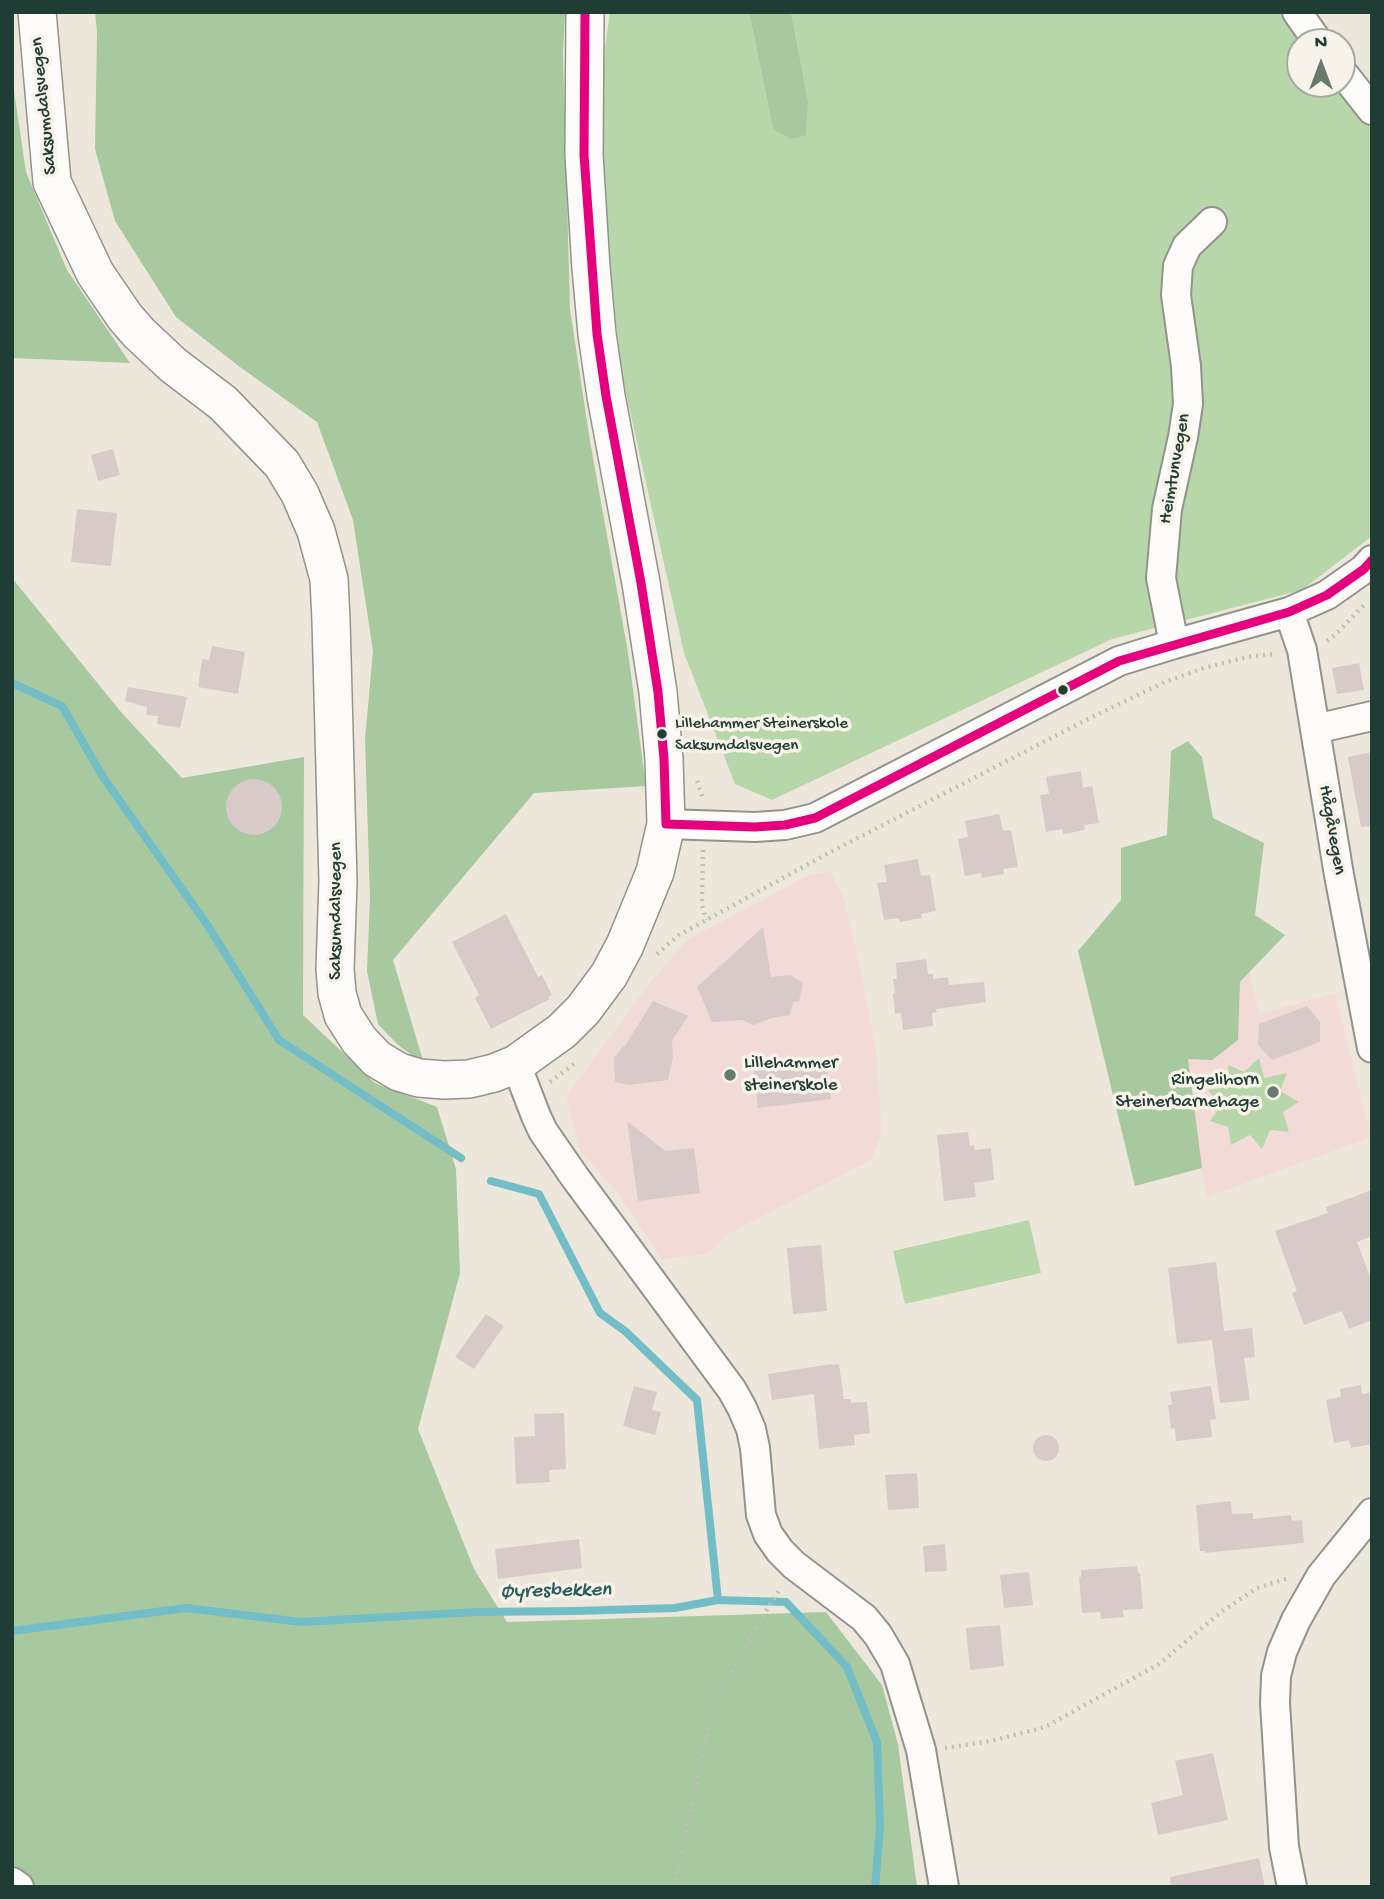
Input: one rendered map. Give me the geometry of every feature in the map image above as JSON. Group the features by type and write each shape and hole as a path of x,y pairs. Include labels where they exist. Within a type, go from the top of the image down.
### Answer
{"main road":[{"name":"Saksumdalsvegen","path":"37,12 52,182 95,273 139,333 173,365 223,403 282,464 300,494 316,531 329,579 338,881 335,968 337,993 343,1015 359,1040 377,1059 399,1072 419,1078 444,1080 468,1079 494,1073 522,1079 583,1010 609,975 625,945 655,872 666,824 658,692 641,583 606,396 596,321 584,155 585,12"}],"street":[{"path":"1297,12 1306,28"},
{"path":"1356,90 1372,110"},
{"name":"Heimtunvegen","path":"1174,644 1161,578 1167,509 1188,404 1186,366 1176,295 1178,266 1187,246 1212,222"},
{"path":"666,824 755,827 785,825 815,818 1119,661 1289,612 1327,595 1364,569 1372,560"},
{"name":"Hågåvegen","path":"1289,612 1302,650 1339,875 1372,1048"},
{"path":"1315,729 1372,716"},
{"path":"522,1079 543,1131 732,1390 742,1408 755,1448 761,1515 768,1534 794,1565 864,1618 878,1635 895,1664 920,1751 944,1887"},
{"path":"1292,1887 1283,1847 1275,1703 1276,1676 1282,1652 1296,1620 1321,1576 1367,1520"},
{"path":"12,1882 19,1887"}],"path":[{"path":"653,958 679,935 823,856 1088,719 1165,682 1203,668 1247,657 1302,650 1323,643 1335,635 1372,598"},
{"path":"522,1079 570,1069 578,1060"},
{"path":"674,1887 713,1708 748,1640 794,1565"},
{"path":"920,1751 991,1741 1045,1727 1159,1664 1221,1612 1257,1587 1285,1579 1321,1576"}],"shaded area":[{"name":"Lillehammer steinerskole","path":"831,872 844,899 876,1052 882,1131 871,1160 726,1235 708,1254 662,1259 621,1197 580,1151 566,1097 648,985 687,940 809,875"},
{"name":"Ringelihorn Steinerbarnehage","path":"1244,948 1259,1014 1335,993 1371,1137 1207,1197 1176,1046"}],"green space":[{"path":"95,12 565,12 563,52 570,309 590,441 628,652 646,786 534,793 393,960 424,1064 398,1045 378,1024 367,971 370,898 365,739 373,651 353,520 317,422 176,317 115,221 95,149"},
{"path":"610,12 749,12 773,129 808,100 791,12 1286,12 1297,28 1286,28 1286,98 1352,98 1372,128 1372,536 1302,590 1112,639 772,800 735,784 684,653 621,371 603,195 603,62"},
{"path":"749,12 791,12 808,100 806,135 791,139 773,129"},
{"path":"12,77 26,172 67,270 130,363 12,358"},
{"path":"12,578 121,712 182,778 304,757 303,1015 375,1083 437,1107 456,1169 460,1273 418,1429 474,1569 507,1622 826,1612 882,1685 898,1744 917,1887 12,1887"},
{"path":"1188,741 1202,757 1213,818 1264,843 1255,915 1285,935 1240,982 1238,1040 1212,1060 1188,1059 1202,1168 1135,1186 1078,951 1121,900 1121,848 1167,835 1171,751"},
{"path":"1259,1058 1264,1078 1287,1073 1280,1091 1299,1102 1283,1112 1289,1132 1270,1130 1262,1149 1250,1135 1231,1145 1228,1127 1210,1121 1221,1105 1208,1090 1230,1087 1228,1065 1244,1072"},
{"path":"1029,1220 1041,1273 905,1304 893,1251"}],"building":[{"path":"113,449 120,475 98,481 91,455"},
{"path":"77,509 117,513 111,566 71,562"},
{"path":"212,646 245,652 238,694 198,687 202,659 209,660"},
{"path":"1359,663 1364,690 1337,694 1332,668"},
{"path":"128,687 187,697 180,728 157,724 158,716 146,715 147,707 125,701"},
{"path":"1372,752 1372,826 1361,827 1348,757"},
{"path":"1081,771 1083,788 1092,786 1099,823 1084,825 1085,830 1063,834 1062,829 1046,832 1040,795 1049,794 1046,777"},
{"path":"254,779 269,784 277,792 282,807 277,822 269,830 254,835 239,830 231,822 226,807 231,792 239,784"},
{"path":"999,814 1003,831 1011,830 1018,867 1003,869 1004,874 982,878 981,873 965,876 958,839 968,837 965,821"},
{"path":"918,859 921,876 930,875 936,911 921,914 922,918 900,922 899,918 884,920 877,883 887,882 884,865"},
{"path":"506,914 538,977 542,975 552,995 548,997 550,999 491,1029 475,998 479,995 452,942"},
{"path":"763,927 771,977 790,975 803,983 799,1001 793,1002 790,1015 753,1025 742,1020 712,1022 697,987"},
{"path":"926,959 928,974 933,974 933,979 948,977 949,985 984,982 986,1002 936,1009 937,1012 932,1013 933,1026 903,1030 901,1013 895,1014 893,979 897,979 896,963"},
{"path":"653,1001 688,1016 672,1041 673,1057 668,1080 629,1085 615,1082 614,1058 625,1046"},
{"path":"1307,1006 1320,1022 1320,1042 1272,1060 1258,1045 1259,1024"},
{"path":"826,1058 831,1099 758,1108 753,1066"},
{"path":"627,1121 665,1151 694,1148 700,1193 638,1201"},
{"path":"968,1132 970,1146 974,1145 975,1150 991,1148 994,1180 974,1183 976,1197 944,1201 937,1135"},
{"path":"1372,1190 1372,1236 1357,1242 1372,1282 1372,1320 1349,1329 1342,1311 1304,1325 1292,1293 1297,1291 1275,1231 1328,1213 1326,1207"},
{"path":"821,1245 827,1311 793,1314 787,1248"},
{"path":"1216,1262 1224,1331 1252,1328 1255,1357 1244,1358 1250,1400 1220,1403 1212,1340 1177,1344 1168,1268"},
{"path":"486,1314 504,1326 474,1369 455,1357"},
{"path":"839,1364 844,1399 851,1399 851,1403 867,1402 870,1433 854,1435 855,1445 819,1449 814,1394 772,1400 768,1374"},
{"path":"1361,1385 1362,1394 1372,1392 1372,1444 1351,1448 1349,1440 1334,1443 1326,1400 1341,1397 1340,1389"},
{"path":"634,1386 657,1392 652,1410 661,1412 655,1435 623,1426"},
{"path":"1211,1386 1216,1419 1210,1420 1212,1437 1176,1441 1175,1428 1171,1429 1168,1405 1172,1405 1170,1392"},
{"path":"564,1413 566,1469 549,1470 550,1482 516,1484 514,1437 535,1436 534,1414"},
{"path":"1046,1435 1055,1439 1059,1448 1055,1457 1046,1461 1037,1457 1033,1448 1037,1439"},
{"path":"917,1473 919,1508 888,1510 885,1475"},
{"path":"1231,1501 1232,1514 1253,1513 1253,1519 1291,1515 1292,1521 1302,1520 1304,1543 1205,1553 1200,1551 1196,1505"},
{"path":"579,1539 582,1568 498,1579 495,1549"},
{"path":"945,1544 947,1571 925,1572 923,1546"},
{"path":"1137,1566 1143,1609 1123,1610 1124,1617 1101,1619 1100,1612 1082,1613 1079,1577 1081,1570"},
{"path":"1029,1572 1033,1605 1004,1608 1000,1575"},
{"path":"1000,1625 1004,1666 970,1670 966,1628"},
{"path":"1213,1753 1228,1820 1158,1835 1151,1803 1183,1795 1175,1761"},
{"path":"1259,1858 1265,1887 1171,1887 1170,1877"}],"waterway":[{"path":"12,683 62,706 103,777 208,926 279,1040 461,1158"},
{"path":"491,1181 539,1194 600,1313 625,1331 697,1400 718,1600"},
{"name":"Øyresbekken","path":"12,1631 186,1608 301,1622 476,1612 675,1608 718,1600 786,1602 847,1667 877,1742 880,1826 875,1887"}],"transit line":[{"path":"585,12 584,155 597,334 658,692 666,824 755,827 785,825 815,818 1119,661 1289,612 1327,595 1364,569 1372,560"}],"place":[{"name":"Lillehammer Steinerskole Saksumdalsvegen","path":"662,734"},
{"name":"Lillehammer steinerskole","path":"730,1075"},
{"name":"Ringelihorn Steinerbarnehage","path":"1273,1092"}]}
